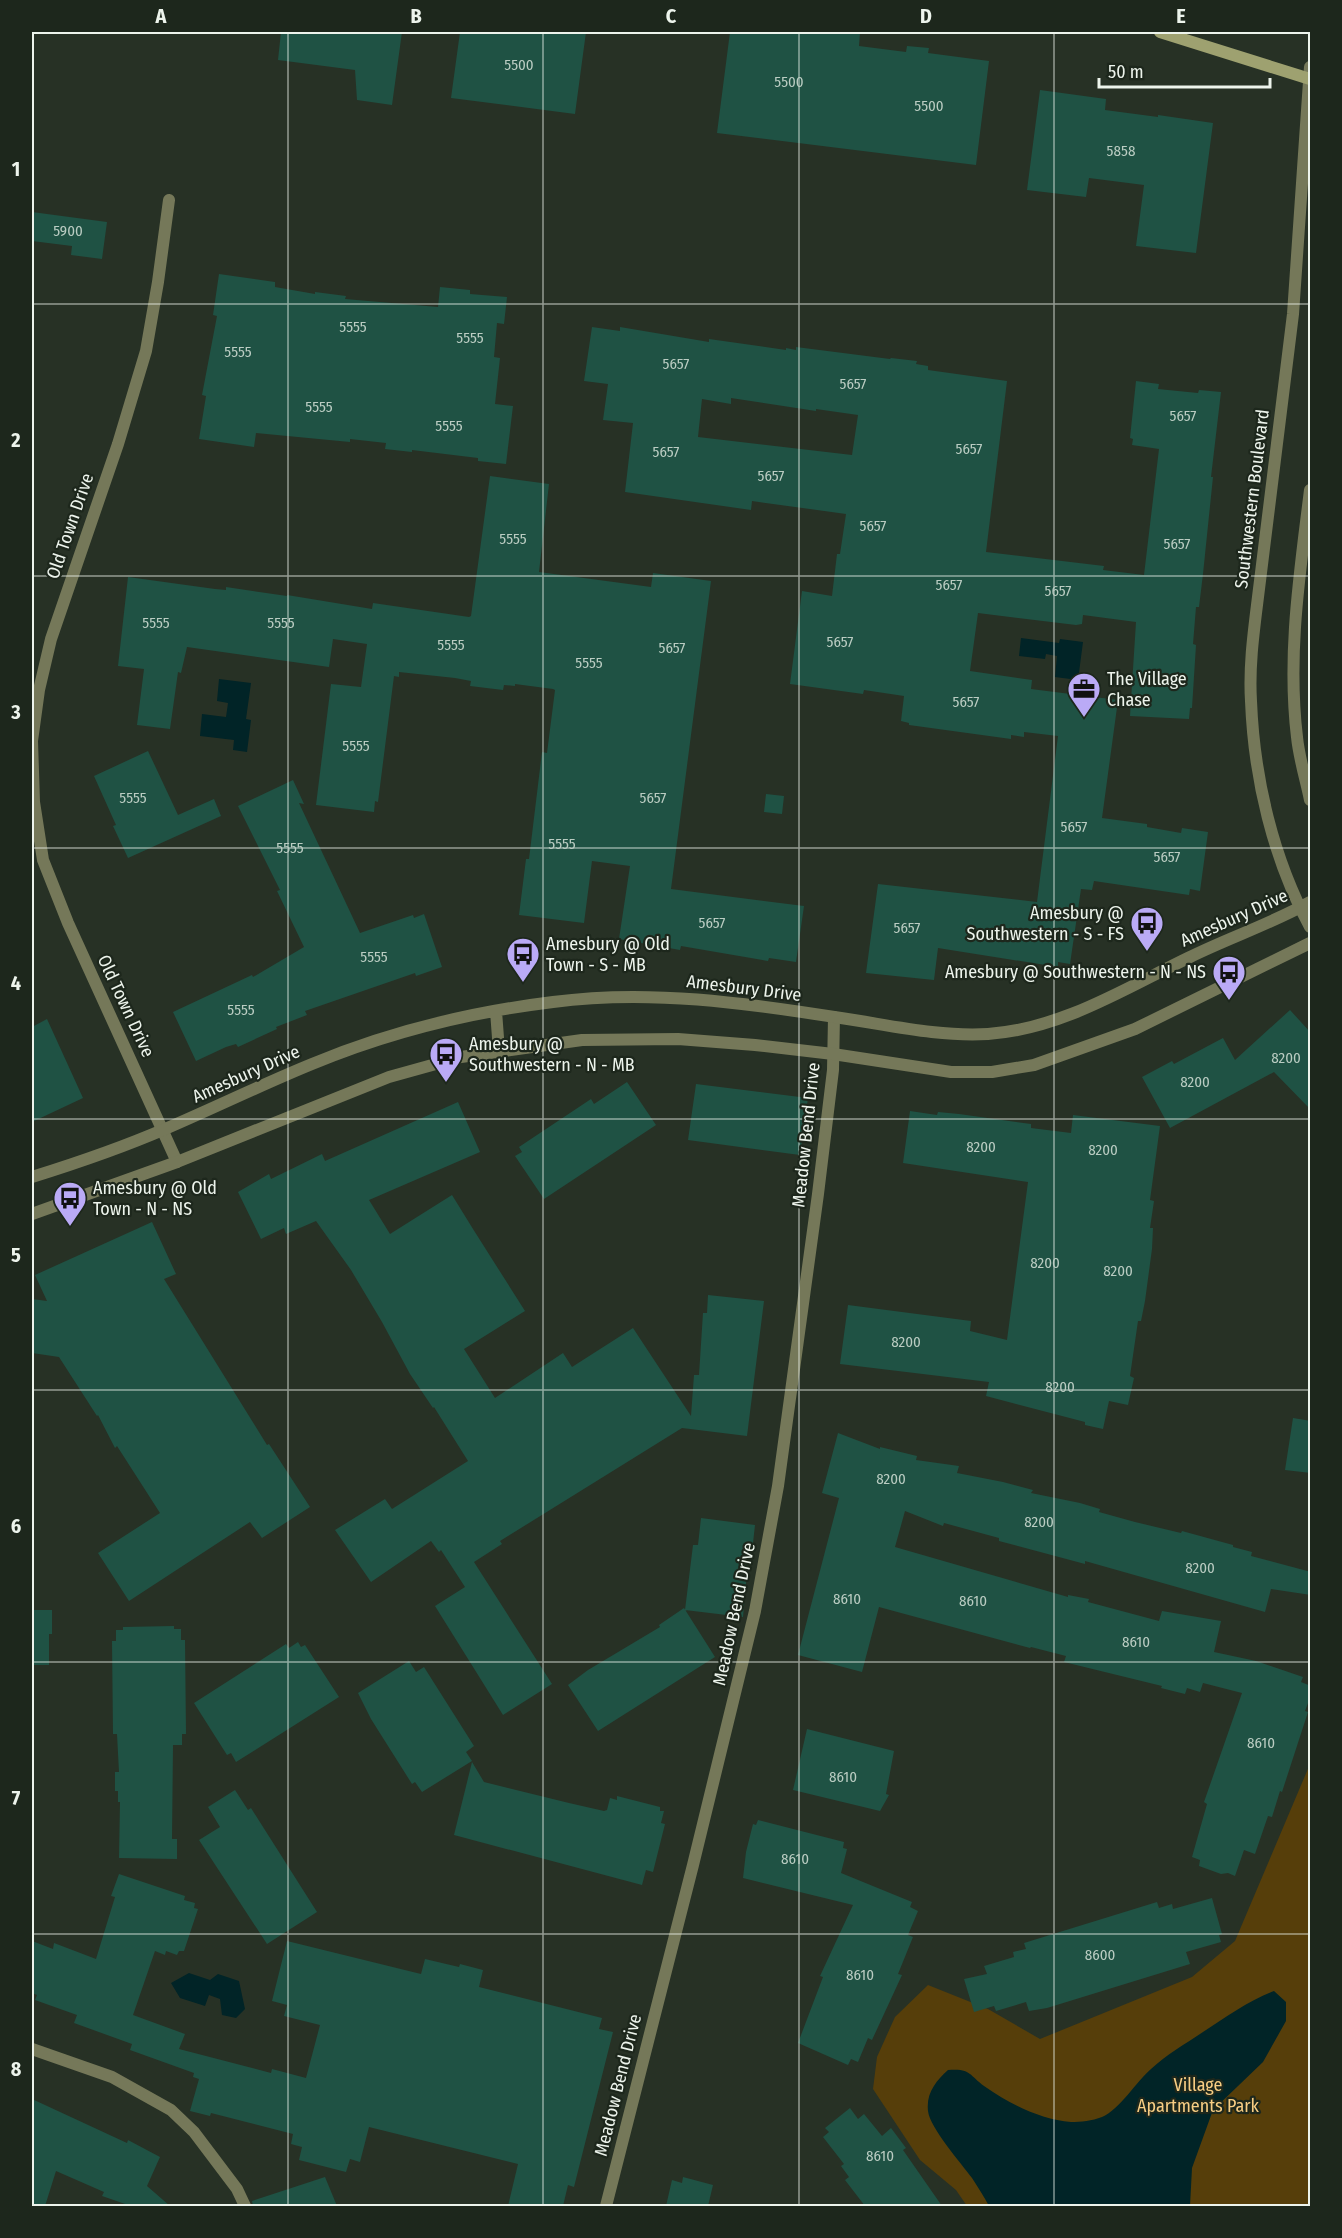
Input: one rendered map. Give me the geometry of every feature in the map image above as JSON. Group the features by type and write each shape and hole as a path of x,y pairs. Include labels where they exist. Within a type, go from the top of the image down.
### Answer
{"main road":[{"path":"1160,32 1310,75"}],"street":[{"name":"Southwestern Boulevard","path":"1310,75 1307,190 1257,605 1251,660 1251,700 1264,799 1286,872 1305,905 1311,927"},
{"name":"Old Town Drive","path":"168,200 147,351 118,444 51,639 39,690 32,741 34,802 43,860 68,923 177,1162"},
{"path":"1311,490 1296,604 1293,675 1297,739 1311,800"},
{"name":"Amesbury Drive","path":"32,1176 74,1164 162,1130 313,1063 371,1042 443,1021 557,1001 651,997 703,999 945,1034 988,1034 1057,1020 1087,1008 1189,957 1305,905"},
{"path":"32,1214 177,1162 389,1077 461,1057 582,1040 678,1039 833,1054 951,1072 992,1072 1034,1065 1135,1029 1311,943"},
{"path":"496,1011 499,1051"},
{"name":"Meadow Bend Drive","path":"606,2206 691,1876 755,1611 780,1475 818,1194 833,1070 834,1017"},
{"path":"32,2049 112,2077 171,2110 194,2132 237,2189 245,2206"}],"green space":[{"name":"Village Apartments Park","path":"1310,1764 1310,2206 967,2206 956,2190 920,2160 873,2089 877,2057 895,2017 928,1985 988,2009 1040,2039 1192,1977 1235,1941"}],"water":[{"path":"1021,638 1059,643 1060,639 1083,642 1078,680 1055,677 1057,656 1046,654 1045,659 1019,656"},
{"path":"219,679 251,683 246,719 251,720 247,752 233,750 234,740 200,736 202,714 226,717 228,703 217,701"},
{"path":"189,1973 210,1980 218,1974 239,1981 245,2009 236,2018 222,2015 220,1999 209,1995 205,2006 180,1998 171,1983"},
{"path":"1274,1991 1286,2002 1286,2021 1263,2062 1213,2110 1192,2168 1190,2206 989,2206 930,2118 928,2105 933,2088 948,2070 962,2070 970,2074 996,2094 1038,2115 1071,2122 1102,2117 1115,2108 1146,2074 1169,2054 1237,2010"}],"building":[{"path":"281,32 402,32 392,105 357,100 355,70 278,60"},
{"path":"460,32 586,32 575,114 451,98"},
{"path":"730,32 860,32 859,46 906,52 907,46 929,48 928,53 989,61 976,165 717,133"},
{"path":"1040,90 1106,99 1105,110 1213,123 1196,253 1136,246 1144,185 1089,178 1086,197 1027,190"},
{"path":"32,212 107,222 102,259 71,255 72,246 32,241"},
{"path":"219,274 275,282 275,287 315,294 315,292 346,296 345,299 438,307 440,287 470,290 470,294 507,297 504,324 497,323 494,357 500,358 495,404 513,406 506,464 478,461 478,458 385,449 386,443 350,439 350,442 256,433 254,447 199,439 206,396 202,395 217,316 213,315"},
{"path":"592,327 620,331 620,327 709,342 709,339 786,350 786,348 796,350 796,347 917,361 916,364 928,366 928,370 1007,381 986,552 1104,566 1103,570 1144,575 1159,449 1132,445 1133,439 1130,438 1136,381 1159,384 1158,389 1198,393 1199,390 1221,392 1203,574 1199,607 1196,607 1193,644 1196,645 1192,708 1190,708 1189,719 1130,716 1136,622 1083,615 1082,624 1076,625 978,613 970,671 1032,680 1031,689 1118,700 1102,818 1147,824 1147,827 1181,833 1182,828 1208,832 1200,891 1190,889 1189,895 1094,881 1092,890 1081,889 1070,964 1058,962 1058,967 938,948 934,980 866,973 878,884 1037,902 1058,736 1024,732 1024,737 1011,735 1011,739 909,725 901,721 904,696 864,690 863,694 790,684 802,591 832,596 837,554 840,554 846,514 752,501 751,510 625,492 633,423 603,420 608,384 584,381","holes":["731,398 816,411 816,409 858,415 852,455 698,437 702,399 731,404"]},
{"path":"490,476 549,484 539,572 651,587 653,573 711,581 671,889 804,906 796,962 769,958 768,961 681,946 680,950 619,939 630,866 592,861 584,923 519,915 526,859 529,859 542,752 547,753 555,690 553,689 515,684 515,686 504,685 503,690 470,686 471,681 455,678 399,672 399,677 394,676 378,802 375,801 374,812 316,805 331,684 361,687 367,644 333,639 329,667 187,647 181,673 178,672 170,729 137,725 144,669 118,666 128,577 215,589 226,590 226,587 287,595 372,609 373,603 469,617 471,616"},
{"path":"148,751 178,815 214,799 221,816 128,858 94,776"},
{"path":"293,780 304,804 299,803 360,933 413,915 414,918 424,914 442,967 416,976 415,973 305,1011 307,1015 276,1027 277,1029 238,1047 236,1044 226,1047 196,1061 173,1012 252,975 253,977 304,947 277,891 280,890 238,806"},
{"path":"766,794 784,796 782,814 764,812"},
{"path":"1290,1010 1311,1033 1311,1110 1274,1072 1170,1128 1142,1077 1172,1061 1174,1064 1223,1038 1235,1060"},
{"path":"47,1019 83,1098 32,1122 32,1027"},
{"path":"627,1082 656,1125 544,1199 515,1156 522,1152 519,1147 591,1099 594,1104"},
{"path":"696,1084 808,1098 800,1155 688,1140"},
{"path":"458,1102 480,1152 369,1200 390,1234 452,1195 525,1311 464,1349 495,1398 563,1353 572,1367 633,1328 691,1416 694,1375 699,1375 703,1313 707,1313 708,1295 764,1301 747,1436 682,1428 500,1541 502,1544 474,1562 552,1684 503,1715 435,1606 465,1587 441,1550 439,1552 431,1541 371,1582 335,1530 385,1499 392,1509 468,1461 410,1374 351,1270 316,1221 286,1234 284,1228 261,1239 238,1192 269,1174 271,1179 322,1154 325,1161"},
{"path":"910,1111 937,1115 938,1112 959,1114 1031,1124 1031,1128 1071,1133 1073,1115 1160,1126 1150,1200 1154,1201 1150,1228 1153,1228 1152,1249 1145,1301 1141,1321 1138,1321 1130,1376 1134,1378 1128,1405 1109,1401 1103,1429 1085,1425 1085,1422 986,1396 989,1382 840,1364 848,1305 971,1321 970,1331 1007,1340 1028,1182 903,1163"},
{"path":"152,1222 176,1274 164,1279 267,1445 269,1444 310,1507 262,1538 250,1522 129,1601 98,1553 160,1513 117,1446 115,1448 98,1415 59,1357 32,1353 32,1299 47,1301 35,1275"},
{"path":"1293,1418 1311,1421 1311,1473 1285,1470"},
{"path":"838,1433 880,1449 880,1447 917,1456 916,1460 959,1466 957,1473 1003,1482 1033,1490 1031,1493 1080,1503 1100,1509 1099,1512 1135,1522 1181,1533 1182,1531 1233,1545 1233,1547 1252,1552 1251,1556 1311,1572 1311,1595 1271,1589 1265,1612 1085,1561 1085,1564 999,1541 999,1538 944,1523 943,1526 905,1511 895,1547 1068,1597 1068,1595 1089,1599 1088,1602 1159,1621 1162,1611 1221,1621 1214,1652 1256,1661 1303,1677 1301,1682 1311,1686 1311,1695 1305,1711 1308,1712 1282,1792 1280,1791 1272,1817 1268,1816 1255,1854 1244,1850 1235,1876 1228,1873 1221,1874 1199,1866 1200,1860 1192,1857 1207,1804 1204,1802 1242,1693 1203,1683 1200,1692 1187,1688 1185,1694 1161,1688 1162,1686 1064,1662 1066,1656 879,1607 862,1672 798,1655 839,1498 822,1493"},
{"path":"701,1518 755,1525 751,1561 748,1561 743,1617 685,1610 693,1545 698,1545"},
{"path":"684,1608 715,1657 598,1731 568,1685 588,1670 660,1627 659,1625"},
{"path":"32,1610 52,1610 49,1665 32,1665"},
{"path":"174,1626 174,1629 181,1629 181,1640 185,1640 186,1734 182,1734 182,1745 173,1745 172,1839 177,1839 177,1859 119,1858 120,1802 118,1802 118,1791 115,1791 115,1772 119,1772 117,1734 113,1734 112,1641 116,1641 116,1630 123,1630 123,1627"},
{"path":"298,1642 301,1647 305,1645 339,1697 236,1762 231,1753 227,1755 194,1703 286,1644 289,1648"},
{"path":"409,1661 416,1672 424,1667 474,1746 466,1752 472,1761 422,1792 415,1782 412,1784 371,1719 358,1693"},
{"path":"807,1729 894,1751 886,1794 889,1795 880,1811 793,1790"},
{"path":"472,1762 484,1782 569,1803 604,1811 607,1810 610,1798 617,1800 617,1796 660,1807 660,1811 664,1811 661,1823 665,1824 653,1872 646,1870 642,1885 454,1835"},
{"path":"235,1790 248,1810 251,1808 317,1912 267,1944 199,1840 220,1827 208,1807"},
{"path":"758,1820 844,1842 843,1848 847,1849 841,1873 912,1902 910,1907 918,1911 908,1935 913,1937 898,1974 902,1975 872,2040 868,2038 858,2062 851,2059 848,2065 798,2043 823,1977 820,1976 853,1905 743,1878 753,1824 756,1825"},
{"path":"119,1874 185,1896 184,1900 195,1903 194,1908 198,1909 184,1951 179,1951 177,1955 166,1951 165,1955 155,1951 133,2015 185,2034 179,2049 271,2073 272,2069 306,2078 320,2025 284,2016 287,2005 272,2001 287,1941 421,1974 425,1959 459,1967 460,1964 483,1970 479,1987 602,2018 599,2029 613,2032 574,2187 568,2185 563,2206 508,2206 518,2164 369,2127 360,2162 350,2159 346,2172 299,2160 302,2147 291,2144 293,2134 211,2113 210,2116 190,2111 199,2079 193,2077 194,2073 130,2050 132,2044 74,2023 77,2015 35,2000 37,1995 32,1993 32,1941 53,1949 54,1943 96,1959 115,1897 111,1896"},
{"path":"1212,1898 1222,1934 1219,1935 1221,1942 1186,1952 1190,1964 1047,2008 1029,2011 1026,2002 996,2011 994,2006 974,2012 964,1979 987,1974 984,1966 1014,1957 1013,1952 1026,1949 1024,1943 1157,1902 1159,1908 1172,1904 1173,1909"},
{"path":"32,2099 127,2143 128,2140 160,2157 147,2186 170,2206 131,2206 102,2196 104,2192 56,2171 45,2206 32,2206"},
{"path":"850,2108 858,2119 864,2114 882,2136 891,2128 906,2148 903,2150 942,2206 865,2206 845,2180 849,2177 841,2166 844,2164 823,2137 829,2132 825,2128"},
{"path":"325,2177 337,2206 253,2206 252,2201"},
{"path":"683,2177 713,2185 708,2206 666,2206 672,2180 682,2183"}],"place":[{"name":"The Village Chase","path":"1084,718"},
{"name":"Amesbury @ Southwestern - S - FS","path":"1147,952"},
{"name":"Amesbury @ Old Town - S - MB","path":"523,983"},
{"name":"Amesbury @ Southwestern - N - NS","path":"1229,1001"},
{"name":"Amesbury @ Southwestern - N - MB","path":"446,1083"},
{"name":"Amesbury @ Old Town - N - NS","path":"70,1227"}]}
